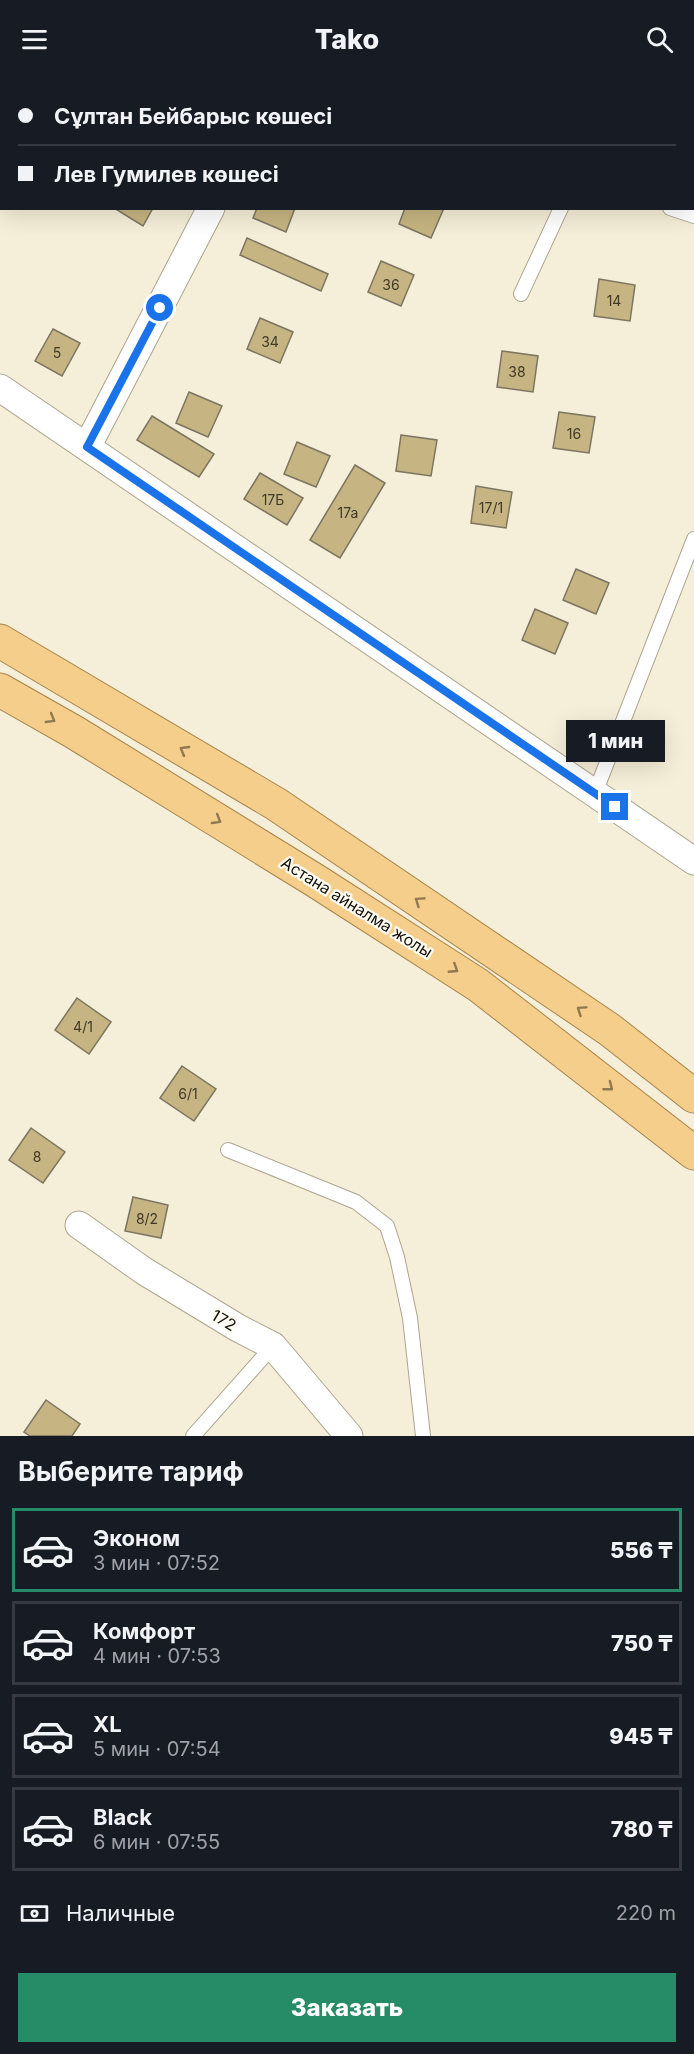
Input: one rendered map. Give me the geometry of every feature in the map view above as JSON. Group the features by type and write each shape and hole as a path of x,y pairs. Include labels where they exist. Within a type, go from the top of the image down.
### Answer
{"highway":[{"path":"0,642 276,804 610,1030 694,1096"},
{"name":"Астана айналма жолы","path":"0,690 74,732 306,874 478,985 694,1153"}],"street":[{"path":"87,447 211,210"},
{"path":"0,388 694,861"},
{"name":"172","path":"79,1225 152,1276 238,1328 273,1346 349,1436"}],"lane":[{"path":"521,294 560,210"},
{"path":"676,210 694,216"},
{"path":"595,793 694,539"},
{"path":"228,1150 356,1202 387,1226 397,1257 410,1318 423,1436"},
{"path":"193,1436 273,1346"}],"building":[{"path":"117,210 152,210 143,226"},
{"path":"256,210 294,210 286,232 253,218"},
{"path":"404,210 443,210 431,238 399,224"},
{"path":"247,238 328,274 321,291 240,255"},
{"path":"381,261 414,275 401,306 368,292"},
{"path":"599,279 635,285 630,321 594,316"},
{"path":"260,318 293,332 280,363 247,349"},
{"path":"53,329 80,343 62,376 35,361"},
{"path":"502,351 538,356 533,392 497,387"},
{"path":"189,392 222,406 208,437 176,423"},
{"path":"559,412 595,417 589,453 553,448"},
{"path":"152,416 214,454 199,477 137,440"},
{"path":"401,435 437,440 431,476 396,471"},
{"path":"297,442 330,456 316,487 284,474"},
{"path":"355,465 385,483 340,558 310,540"},
{"path":"260,473 303,498 287,525 244,499"},
{"path":"476,486 512,492 506,528 471,523"},
{"path":"576,569 609,583 596,614 563,600"},
{"path":"535,609 568,623 555,654 522,640"},
{"path":"77,998 111,1022 89,1054 55,1030"},
{"path":"182,1066 216,1089 194,1121 160,1098"},
{"path":"31,1128 65,1152 43,1183 9,1160"},
{"path":"133,1197 168,1205 161,1238 125,1231"},
{"path":"46,1400 80,1424 72,1436 30,1436 24,1432"}],"route":[{"path":"160,308 87,447 615,807"}]}
